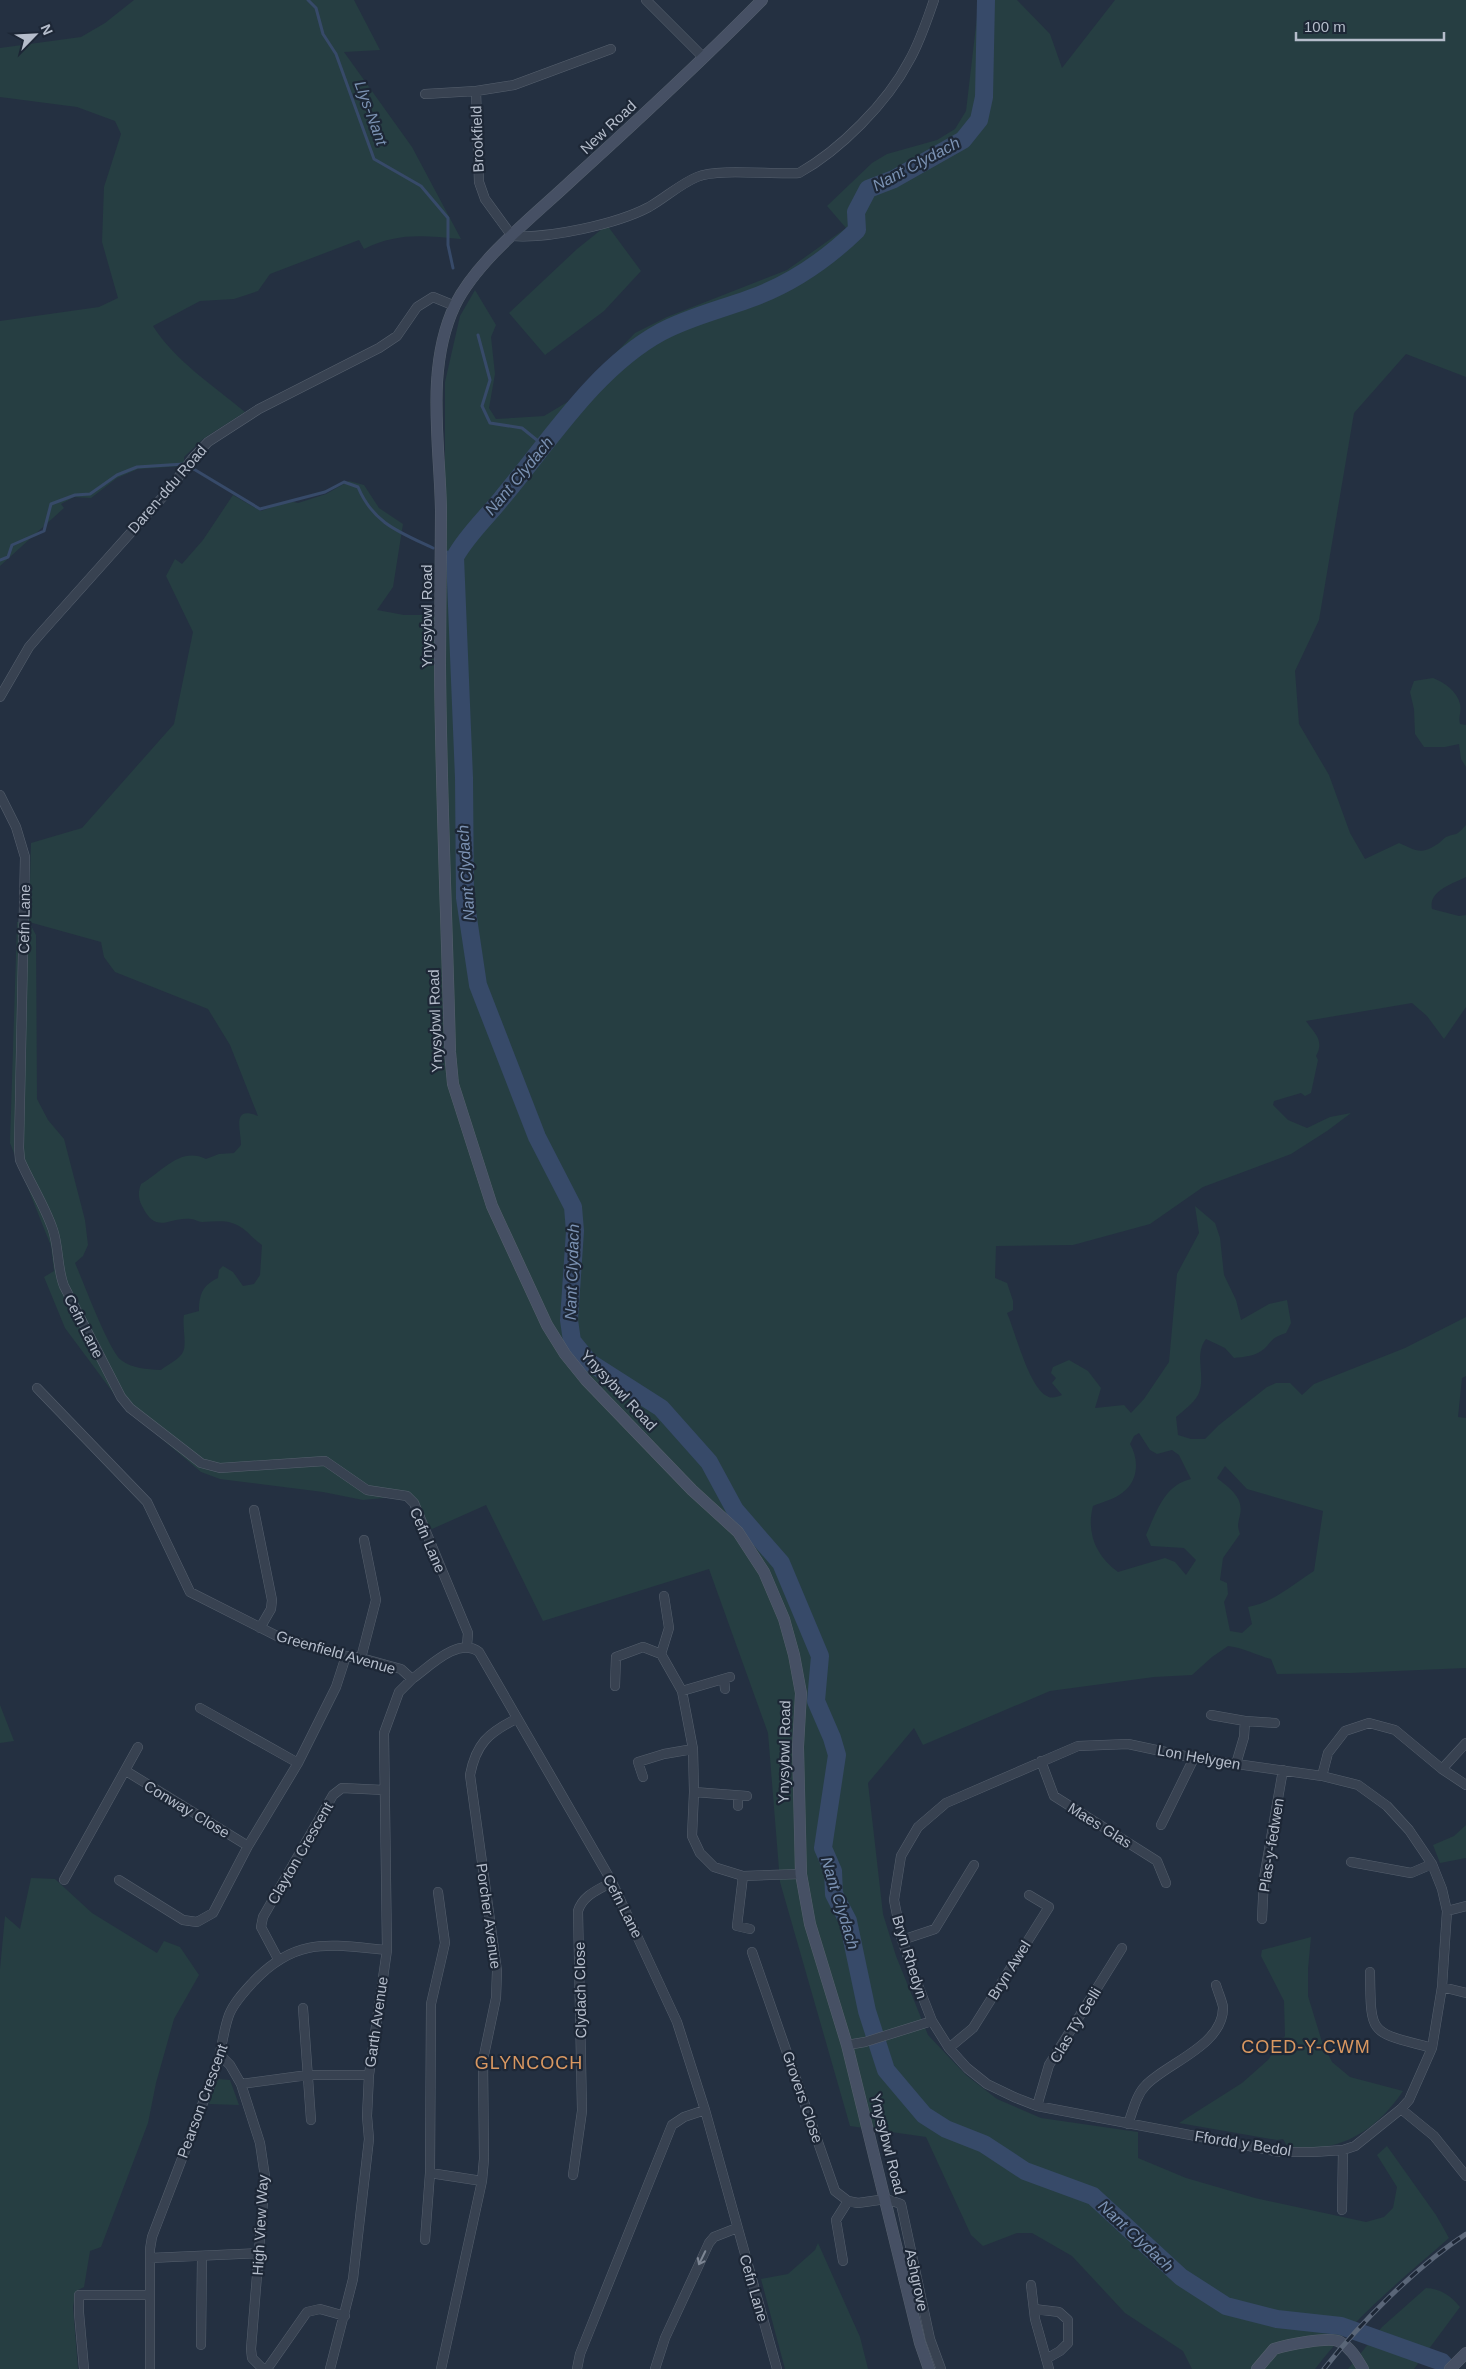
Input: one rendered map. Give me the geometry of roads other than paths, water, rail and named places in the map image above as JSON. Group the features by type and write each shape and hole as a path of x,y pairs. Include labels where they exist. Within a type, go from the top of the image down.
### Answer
{"main road":[{"name":"New Road","path":"474,276 512,236 704,58 762,0"},
{"name":"Ynysybwl Road","path":"474,276 455,306 439,359 437,405 441,509 441,707 450,1052 453,1084 492,1206 547,1325 565,1354 586,1380 738,1532 764,1572 784,1620 794,1655 801,1693 798,1747 801,1874 810,1924 847,2045 920,2343 929,2369"},
{"path":"1256,2369 1274,2349 1329,2340 1341,2342 1364,2369"},
{"path":"1450,2369 1464,2355"}],"street":[{"path":"646,0 704,58"},
{"path":"512,236 567,231 638,213 697,177 712,173 799,173 850,135 884,97 909,62 934,0"},
{"name":"Brookfield","path":"425,94 476,91 514,86 611,49"},
{"name":"Brookfield","path":"476,91 479,182 485,199 512,236"},
{"name":"Daren-ddu Road","path":"0,697 29,647 40,632 168,491 192,459 208,442 259,409 379,348 398,336 417,307 433,298 455,306"},
{"name":"Cefn Lane","path":"0,795 16,827 25,857 20,1160 53,1230 60,1275 64,1286 121,1397 130,1408 201,1463 220,1468 325,1461 367,1490 407,1496 414,1503 451,1596 468,1633 467,1646 473,1647 478,1652 612,1882 677,2022 705,2110 777,2369"},
{"name":"Greenfield Avenue","path":"38,1388 147,1502 190,1592 260,1628 294,1642 401,1669 412,1679 455,1649 467,1646"},
{"path":"254,1510 272,1600 271,1609 260,1628"},
{"path":"361,1658 376,1600 364,1540"},
{"path":"661,1654 669,1628 664,1596"},
{"path":"615,1686 616,1657 643,1647 661,1654 682,1692 693,1749 692,1836 700,1852 714,1867 743,1876 801,1874"},
{"path":"119,1880 183,1920 197,1922 212,1913 248,1846 298,1763 336,1687 346,1656"},
{"path":"682,1692 727,1678 725,1689"},
{"name":"Garth Avenue","path":"330,2369 353,2279 369,2139 367,2116 369,2075 387,1950 384,1733 399,1692 412,1679"},
{"path":"200,1708 298,1763"},
{"path":"1211,1714 1245,1721 1275,1723"},
{"name":"Porcher Avenue","path":"441,2369 482,2181 484,2159 482,2060 496,1998 497,1971 470,1775 473,1758 481,1743 501,1726 516,1719"},
{"path":"1236,1764 1244,1737 1245,1721"},
{"path":"1322,1776 1328,1753 1344,1730 1368,1723 1395,1730 1442,1769 1466,1785"},
{"path":"1442,1769 1466,1743"},
{"name":"Lon Helygen","path":"1041,1761 1078,1746 1128,1744 1194,1758 1322,1776 1358,1785"},
{"path":"64,1880 126,1772 138,1747"},
{"path":"643,1777 638,1762 664,1754 693,1749"},
{"path":"1161,1826 1194,1758"},
{"name":"Maes Glas","path":"1041,1761 1054,1796 1157,1861 1166,1883"},
{"name":"Bryn Rhedyn","path":"932,2021 902,1940 894,1900 901,1856 918,1826 946,1803 1041,1761"},
{"name":"Plas-y-fedwen","path":"1262,1919 1264,1878 1283,1770"},
{"name":"Conway Close","path":"126,1772 248,1846"},
{"name":"Ffordd y Bedol","path":"932,2021 949,2048 967,2068 987,2084 1037,2106 1280,2152 1343,2150 1355,2146 1401,2109 1409,2100 1432,2048 1442,1987 1447,1911 1442,1889 1432,1864 1408,1830 1387,1806 1358,1785"},
{"name":"Clayton Crescent","path":"278,1960 261,1927 263,1917 333,1795 342,1788 384,1790"},
{"path":"694,1792 743,1796 738,1806"},
{"path":"1351,1862 1411,1873 1432,1864"},
{"path":"902,1940 935,1929 974,1865"},
{"path":"743,1876 738,1926 750,1929"},
{"name":"Clydach Close","path":"573,2175 582,2111 578,1911 581,1902 586,1896 612,1882"},
{"path":"425,2240 430,2173 431,2004 444,1943 438,1892"},
{"name":"Bryn Awel","path":"949,2048 973,2028 1049,1907 1029,1895"},
{"path":"1447,1911 1466,1906"},
{"name":"Pearson Crescent","path":"150,2369 149,2295 152,2237 221,2056 229,2015 234,2005 254,1980 278,1960 314,1945 387,1950"},
{"name":"Clas Tŷ Gelli","path":"1037,2106 1049,2066 1122,1948"},
{"name":"Grovers Close","path":"752,1952 835,2191 848,2201"},
{"path":"1370,1972 1371,2016 1378,2031 1386,2036 1432,2048"},
{"path":"1128,2124 1137,2098 1146,2085 1203,2044 1217,2029 1223,2008 1216,1985"},
{"path":"1442,1987 1466,1993"},
{"path":"302,2008 311,2120"},
{"path":"847,2045 865,2042 932,2021"},
{"name":"High View Way","path":"221,2056 230,2065 240,2084 260,2143 265,2177 251,2349 252,2358 263,2369"},
{"path":"240,2084 308,2075 369,2075"},
{"path":"1401,2109 1434,2136 1466,2176"},
{"path":"577,2369 580,2354 672,2125 684,2117 705,2110"},
{"path":"1342,2210 1343,2150"},
{"path":"430,2173 482,2181"},
{"path":"842,2261 836,2220 848,2201 858,2203 886,2199"},
{"name":"Ashgrove","path":"886,2199 901,2204 930,2339 940,2369"},
{"path":"655,2369 665,2338 709,2243 714,2237 737,2228"},
{"path":"150,2258 260,2254"},
{"path":"202,2257 202,2345"},
{"path":"1031,2285 1034,2309 1050,2369"},
{"path":"84,2369 79,2295 149,2295"},
{"path":"267,2369 308,2312 320,2309 345,2316"},
{"path":"1034,2309 1059,2312 1068,2320 1068,2343 1060,2351 1046,2359"}],"waterway":[{"name":"Llys-Nant","path":"308,0 316,8 323,34 336,54 374,159 421,186 448,218 448,245 453,268"},
{"name":"Nant Clydach","path":"986,0 984,97 979,120 963,140 894,179 868,189 856,212 857,230 807,270 764,293 693,318 661,332 637,347 615,365 574,408 471,534 455,557 464,778 465,898 478,985 537,1137 573,1207 575,1231 569,1320 572,1341 589,1362 661,1408 709,1462 735,1510 781,1563 820,1656 816,1701 832,1738 837,1755 823,1848 833,1871 834,1894 848,1921 867,2011 886,2070 924,2115 946,2129 984,2144 1025,2171 1093,2196 1181,2277 1226,2306 1277,2319 1341,2326 1442,2362 1448,2369"},
{"name":"Llys-Nant","path":"478,335 490,380 482,406 490,423 522,428 543,445"},
{"path":"0,560 8,557 12,545 44,531 51,504 75,495 90,494 117,475 137,467 184,464"},
{"path":"192,468 260,509 325,492 344,482 358,487 371,509 388,525 433,548"},
{"path":"447,552 455,557"}],"railway":[{"path":"1324,2369 1354,2333 1390,2296 1428,2262 1466,2234"}],"district":[{"name":"COED-Y-CWM","path":"1306,2047"},
{"name":"GLYNCOCH","path":"529,2063"}]}
